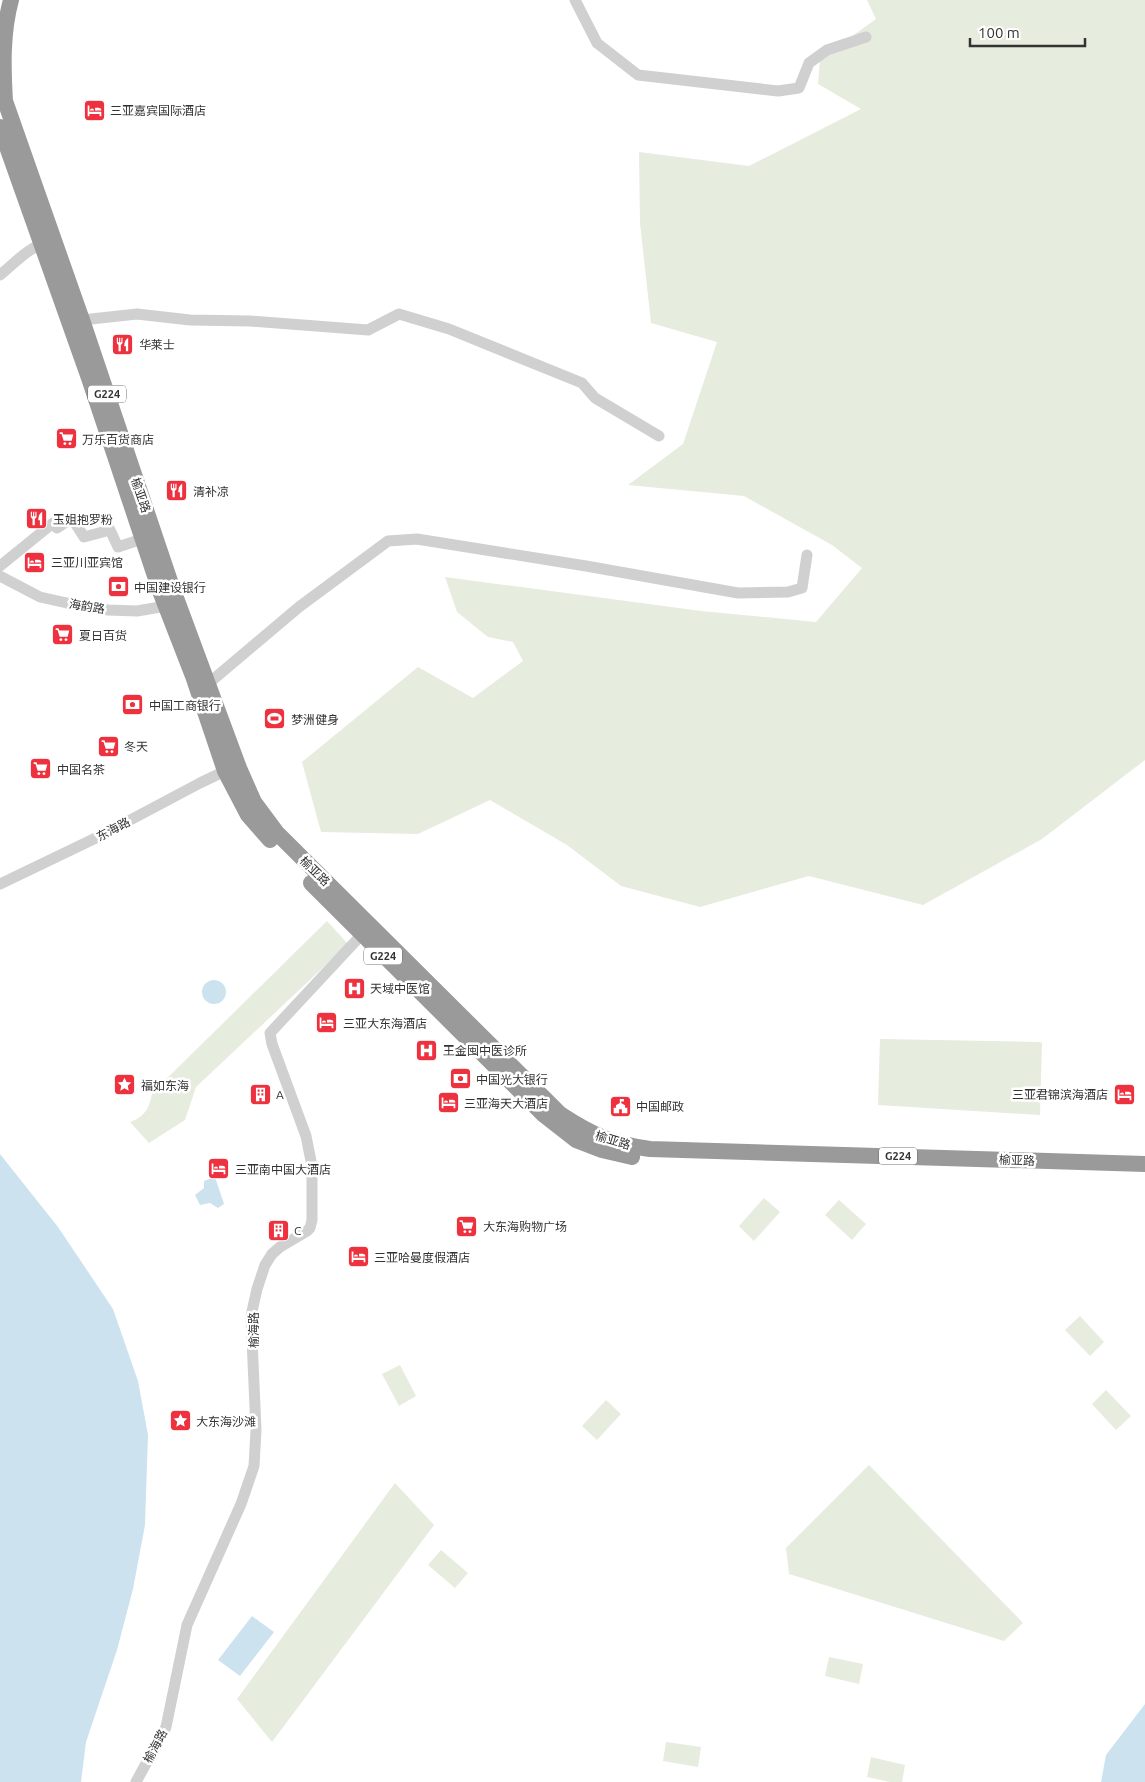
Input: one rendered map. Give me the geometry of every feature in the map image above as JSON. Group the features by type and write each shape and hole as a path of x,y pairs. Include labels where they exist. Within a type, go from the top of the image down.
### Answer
{"highway":[{"name":"榆亚路","path":"10,0 4,36 3,73 5,101 89,378 160,591 173,605 209,683 239,768 254,802 277,833 544,1115 576,1140 627,1157 1145,1173"},
{"name":"榆亚路","path":"0,127 82,320 173,605 193,676 225,771 248,815 273,844 367,930 560,1114 584,1130 626,1146 650,1149 1145,1164"}],"street":[{"path":"575,0 597,43 638,75 778,91 799,88 809,63 827,50 866,37"},
{"path":"0,275 31,250 48,243"},
{"path":"82,320 137,314 190,320 250,321 368,330 399,314 449,329 582,383 596,398 659,436"},
{"path":"0,566 52,523 57,528 72,518 84,537 110,530 118,547 142,539"},
{"path":"209,683 299,607 388,541 417,538 738,592 788,592 802,588 807,555"},
{"name":"海韵路","path":"0,576 40,597 108,610 137,611 173,605"},
{"name":"东海路","path":"0,884 102,835 225,771"},
{"name":"榆海路","path":"136,1782 166,1727 188,1625 242,1504 254,1466 256,1430 251,1316 257,1289 265,1265 272,1254 307,1231 312,1220 312,1166 306,1136 272,1044 270,1033 367,930"}],"shaded area":[{"path":"867,0 1145,0 1145,760 1042,839 923,905 809,876 700,907 621,886 567,845 490,800 418,834 321,832 302,762 418,667 473,698 523,661 513,642 488,637 457,612 445,577 701,611 816,622 862,568 832,545 744,496 628,485 683,444 717,342 651,323 640,223 639,152 749,166 861,109 818,84 820,59 876,19"},
{"path":"327,921 348,944 196,1087 185,1120 149,1143 130,1122 146,1111 152,1093"},
{"path":"880,1039 1040,1042 1042,1043 1040,1115 878,1105"},
{"path":"764,1198 780,1212 754,1241 739,1226"},
{"path":"839,1200 866,1224 852,1240 825,1215"},
{"path":"1080,1316 1104,1342 1090,1356 1065,1330"},
{"path":"400,1365 416,1396 399,1406 382,1374"},
{"path":"1106,1390 1131,1416 1116,1430 1092,1404"},
{"path":"606,1400 621,1414 597,1440 582,1426"},
{"path":"869,1465 1023,1623 1004,1641 789,1574 786,1548"},
{"path":"395,1483 434,1525 272,1742 237,1699"},
{"path":"441,1550 468,1573 455,1588 428,1565"},
{"path":"829,1657 863,1664 859,1684 825,1676"},
{"path":"666,1742 701,1747 698,1767 663,1761"},
{"path":"871,1757 905,1765 902,1782 890,1782 867,1777"}],"water":[{"path":"214,980 222,984 226,992 222,1000 214,1004 206,1000 202,992 206,984"},
{"path":"0,1154 58,1227 113,1309 138,1381 148,1435 145,1525 133,1589 117,1650 86,1742 81,1782 0,1782"},
{"path":"215,1177 224,1204 218,1208 210,1203 200,1205 195,1195 204,1188 204,1181"},
{"path":"252,1616 274,1632 240,1676 218,1660"},
{"path":"1145,1704 1145,1782 1101,1782 1106,1755"}],"place":[{"name":"三亚嘉宾国际酒店","path":"94,110"},
{"name":"华莱士","path":"123,344"},
{"name":"万乐百货商店","path":"66,439"},
{"name":"清补凉","path":"177,491"},
{"name":"玉姐抱罗粉","path":"37,519"},
{"name":"三亚川亚宾馆","path":"35,562"},
{"name":"中国建设银行","path":"118,587"},
{"name":"夏日百货","path":"63,635"},
{"name":"中国工商银行","path":"133,705"},
{"name":"梦洲健身","path":"275,719"},
{"name":"冬天","path":"108,746"},
{"name":"中国名茶","path":"41,769"},
{"name":"天域中医馆","path":"354,988"},
{"name":"三亚大东海酒店","path":"327,1023"},
{"name":"王金囤中医诊所","path":"427,1050"},
{"name":"中国光大银行","path":"460,1079"},
{"name":"福如东海","path":"125,1085"},
{"name":"A","path":"260,1094"},
{"name":"三亚君锦滨海酒店","path":"1124,1094"},
{"name":"三亚海天大酒店","path":"448,1103"},
{"name":"中国邮政","path":"620,1106"},
{"name":"三亚南中国大酒店","path":"219,1169"},
{"name":"大东海购物广场","path":"467,1226"},
{"name":"C","path":"278,1230"},
{"name":"三亚哈曼度假酒店","path":"358,1257"},
{"name":"大东海沙滩","path":"180,1421"}]}
